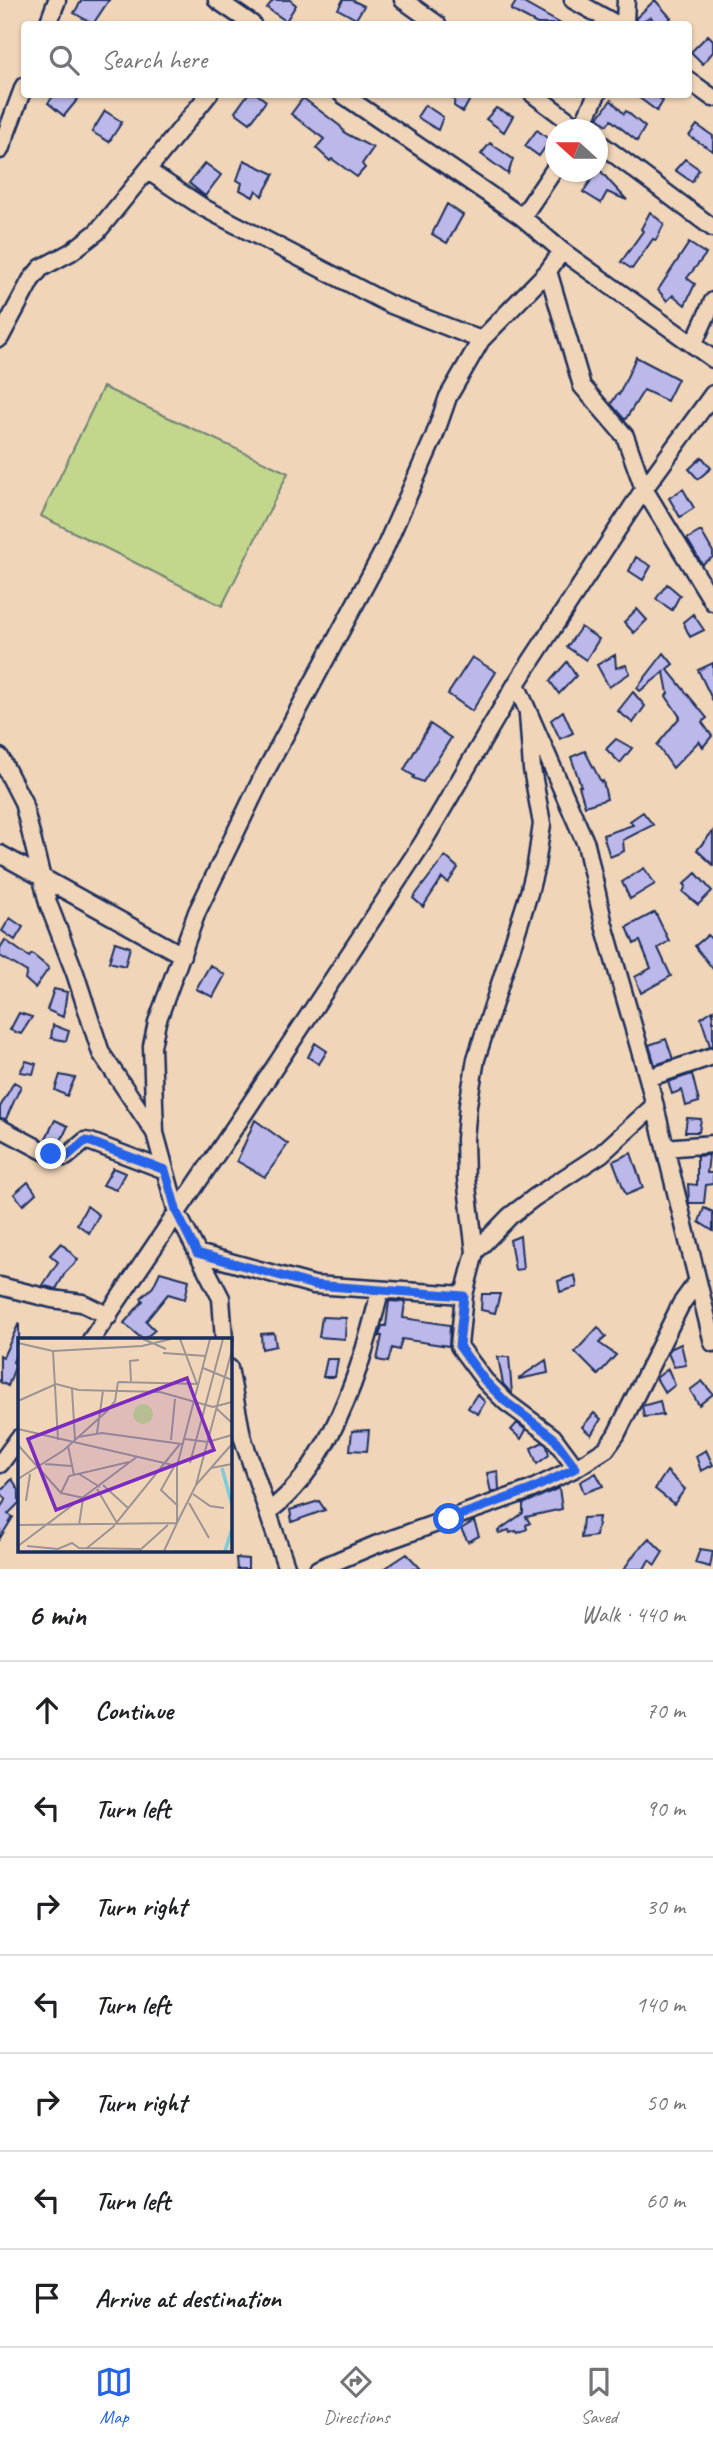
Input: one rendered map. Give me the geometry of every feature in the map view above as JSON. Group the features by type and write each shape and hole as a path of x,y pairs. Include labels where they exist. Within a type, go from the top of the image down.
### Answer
{"street":[{"path":"49,21 57,0"},
{"path":"217,0 245,21"},
{"path":"246,21 248,0"},
{"path":"403,0 433,21"},
{"path":"573,0 611,21"},
{"path":"625,21 626,0"},
{"path":"692,83 713,98"},
{"path":"0,150 21,94"},
{"path":"0,338 31,280 41,268 71,252 97,232 206,98"},
{"path":"348,98 522,217 562,251 713,359"},
{"path":"538,98 567,119"},
{"path":"585,119 595,98"},
{"path":"608,150 713,228"},
{"path":"148,171 204,208 389,304 481,340"},
{"path":"522,217 545,182"},
{"path":"224,1338 220,1298 177,1213 155,1133 152,1046 157,1022 197,912 268,766 385,548 435,437 448,397 481,340 548,271 562,251"},
{"path":"548,271 582,386 625,436 644,489 713,602"},
{"path":"693,345 713,301"},
{"path":"92,1338 422,845 516,684 644,489 713,394"},
{"path":"516,684 586,844 614,966 648,1077 713,1343"},
{"path":"528,714 532,769 542,824 529,893 476,1059 468,1105 466,1178 475,1252 464,1296 459,1346 485,1381 506,1402 553,1437 576,1468"},
{"path":"0,757 23,802 48,903 102,1053 155,1133"},
{"path":"0,854 182,955"},
{"path":"648,1077 713,1056"},
{"path":"475,1252 510,1216 601,1154 654,1105"},
{"path":"0,1128 51,1154 66,1157 85,1141 165,1170"},
{"path":"665,1148 713,1144"},
{"path":"197,1253 314,1285 464,1296"},
{"path":"0,1286 52,1299 82,1303 109,1316"},
{"path":"269,1511 286,1497 317,1457 369,1339 380,1291"},
{"path":"318,1569 375,1545 530,1490 576,1468 606,1449 616,1435 681,1304 703,1296"},
{"path":"231,1378 242,1436 287,1569"},
{"path":"0,1464 18,1439"}],"green space":[{"path":"103,387 288,473 222,606 41,516"}],"building":[{"path":"82,0 109,0 95,21 88,21 74,13"},
{"path":"273,0 290,0 296,5 286,21 267,8"},
{"path":"343,0 352,0 364,6 356,19 338,9"},
{"path":"517,0 556,21 531,21 511,10"},
{"path":"655,0 671,18 668,21 653,21 651,17 636,21"},
{"path":"708,35 713,40 713,52 703,64 692,51"},
{"path":"52,98 79,98 64,116 48,103"},
{"path":"245,98 262,98 266,101 250,123 235,112"},
{"path":"303,98 340,126 345,133 373,148 362,164 365,168 357,177 332,159 330,161 316,148 324,139 291,114"},
{"path":"455,98 471,98 463,112 454,106"},
{"path":"639,98 660,98 663,101 657,111"},
{"path":"611,100 624,114 626,111 645,127 637,141 611,120 608,124 608,119 598,118"},
{"path":"425,105 443,117 438,130 417,117"},
{"path":"496,108 513,116 504,132 486,119"},
{"path":"105,111 122,122 109,142 92,132"},
{"path":"697,125 713,136 713,151 689,136"},
{"path":"537,130 545,136 545,147 539,156 525,146"},
{"path":"490,143 513,159 508,174 481,154"},
{"path":"685,159 699,169 692,182 675,170"},
{"path":"244,160 274,174 262,196 256,190 253,197 240,190 242,183 237,180"},
{"path":"205,163 221,175 205,196 189,183"},
{"path":"608,179 627,200 607,192 601,203 583,192 590,182 608,182"},
{"path":"447,204 463,215 447,243 432,234"},
{"path":"650,212 664,224 656,240 653,239 632,269 621,262 643,231 641,229"},
{"path":"689,243 706,254 687,278 695,284 685,305 673,295 667,301 658,290"},
{"path":"636,357 678,379 667,401 644,390 625,420 611,404 617,394 619,395"},
{"path":"702,457 711,468 698,479 689,469"},
{"path":"683,489 694,508 680,517 669,498"},
{"path":"701,531 713,552 713,557 702,564 687,539"},
{"path":"636,557 651,566 643,580 629,571"},
{"path":"667,584 680,595 672,610 656,599"},
{"path":"637,609 647,620 634,633 624,622"},
{"path":"693,614 704,630 690,637 683,622"},
{"path":"581,627 599,639 586,660 567,647"},
{"path":"664,653 673,664 667,669 707,718 702,722 712,736 703,747 699,741 673,768 657,745 680,717 666,696 668,693 664,672 640,691 637,688"},
{"path":"615,655 616,668 626,665 630,673 609,687 597,665"},
{"path":"472,657 496,672 472,711 448,694"},
{"path":"567,662 576,676 559,694 550,681"},
{"path":"713,663 713,701 698,670"},
{"path":"633,692 645,706 633,723 618,711"},
{"path":"563,711 573,733 560,739 551,720"},
{"path":"430,724 451,738 423,782 404,770"},
{"path":"616,739 632,748 620,763 606,749"},
{"path":"585,751 601,782 603,781 607,799 585,806 571,757"},
{"path":"643,812 653,825 623,840 624,851 610,857 603,835 633,825 630,821"},
{"path":"713,831 713,865 697,850"},
{"path":"445,856 458,868 448,883 442,878 423,907 413,898"},
{"path":"644,868 655,884 630,899 622,882"},
{"path":"696,873 712,891 698,905 683,892 686,886 684,884"},
{"path":"655,912 669,941 658,948 671,976 641,993 635,977 651,968 640,941 634,944 627,927"},
{"path":"10,918 23,927 15,940 2,931"},
{"path":"708,935 713,941 713,969 695,946"},
{"path":"5,940 29,957 32,954 49,968 35,988 25,979 27,972 0,956 0,948"},
{"path":"115,942 130,947 125,966 109,962"},
{"path":"210,965 225,975 213,997 196,989"},
{"path":"54,989 67,992 63,1017 47,1010"},
{"path":"713,1010 713,1046 710,1046 701,1018"},
{"path":"19,1013 32,1017 21,1034 10,1030"},
{"path":"53,1025 69,1031 66,1041 51,1038"},
{"path":"666,1039 673,1059 655,1065 649,1045"},
{"path":"315,1043 327,1051 319,1064 308,1057"},
{"path":"26,1061 36,1064 33,1074 20,1072"},
{"path":"692,1074 699,1102 686,1106 682,1090 672,1094 668,1082"},
{"path":"60,1075 75,1078 67,1096 55,1090"},
{"path":"14,1082 21,1086 6,1119 0,1118 0,1107"},
{"path":"687,1118 701,1119 699,1132 685,1132"},
{"path":"55,1120 68,1126 59,1145 45,1140"},
{"path":"255,1120 288,1144 265,1177 237,1161"},
{"path":"631,1153 643,1188 626,1195 613,1161"},
{"path":"709,1155 707,1173 713,1173 713,1184 706,1185 704,1203 689,1203 688,1184 697,1185 697,1156"},
{"path":"113,1168 125,1173 116,1190 103,1185"},
{"path":"28,1182 36,1193 23,1205 14,1194"},
{"path":"87,1206 99,1215 89,1233 77,1224"},
{"path":"704,1208 713,1212 713,1231 699,1222"},
{"path":"520,1236 523,1269 515,1270 510,1240"},
{"path":"61,1243 78,1260 65,1273 56,1289 43,1285 58,1262 50,1255"},
{"path":"160,1272 189,1280 185,1299 168,1294 146,1321 155,1330 145,1338 141,1338 124,1323 143,1301 141,1298 153,1287"},
{"path":"575,1275 577,1287 560,1292 558,1281"},
{"path":"482,1294 500,1294 495,1313 481,1310"},
{"path":"389,1301 405,1302 403,1318 450,1325 449,1346 402,1339 399,1350 392,1348 388,1362 377,1360 382,1336 379,1336 382,1326 386,1326"},
{"path":"322,1317 346,1318 345,1339 319,1337"},
{"path":"19,1323 18,1350 13,1362 16,1364 8,1386 0,1382 0,1355 3,1357"},
{"path":"598,1327 606,1337 599,1343 616,1355 598,1375 575,1352"},
{"path":"274,1333 276,1346 262,1349 261,1334"},
{"path":"681,1344 686,1365 674,1367 668,1353 670,1349"},
{"path":"498,1357 509,1357 512,1394 503,1384"},
{"path":"327,1359 338,1359 335,1377 323,1377"},
{"path":"546,1360 548,1373 519,1379 519,1378"},
{"path":"668,1369 675,1385 665,1393 656,1378"},
{"path":"702,1381 713,1394 699,1405 690,1390"},
{"path":"477,1394 485,1402 478,1414 468,1408"},
{"path":"660,1401 663,1415 644,1417 642,1406"},
{"path":"594,1413 601,1419 591,1435 582,1427"},
{"path":"517,1423 526,1430 521,1439 511,1430"},
{"path":"369,1430 367,1451 350,1450 352,1431"},
{"path":"543,1442 549,1455 537,1464 531,1448"},
{"path":"706,1450 713,1465 701,1471 696,1456"},
{"path":"498,1471 499,1490 491,1493 487,1473"},
{"path":"667,1471 685,1489 674,1504 655,1489"},
{"path":"596,1473 603,1486 584,1493 580,1482"},
{"path":"12,1479 18,1488 18,1504 8,1514 13,1517 0,1538 0,1508 6,1499 0,1492"},
{"path":"559,1488 562,1509 526,1517 530,1523 526,1525 527,1529 518,1533 510,1533 509,1530 499,1533 498,1531 523,1513 523,1504"},
{"path":"319,1501 325,1510 292,1522 290,1510"},
{"path":"599,1517 596,1536 581,1538 583,1518"},
{"path":"474,1521 479,1536 468,1542 461,1529"},
{"path":"649,1538 663,1552 655,1565 649,1560 644,1569 624,1569 636,1552"},
{"path":"700,1549 713,1551 710,1567 695,1563"},
{"path":"407,1554 421,1569 384,1569"},
{"path":"236,1558 248,1559 248,1569 237,1569"}],"route":[{"path":"51,1154 66,1157 85,1141 165,1170 177,1213 197,1253 314,1285 464,1296 459,1346 485,1381 506,1402 553,1437 576,1468 530,1490 449,1519"}]}
